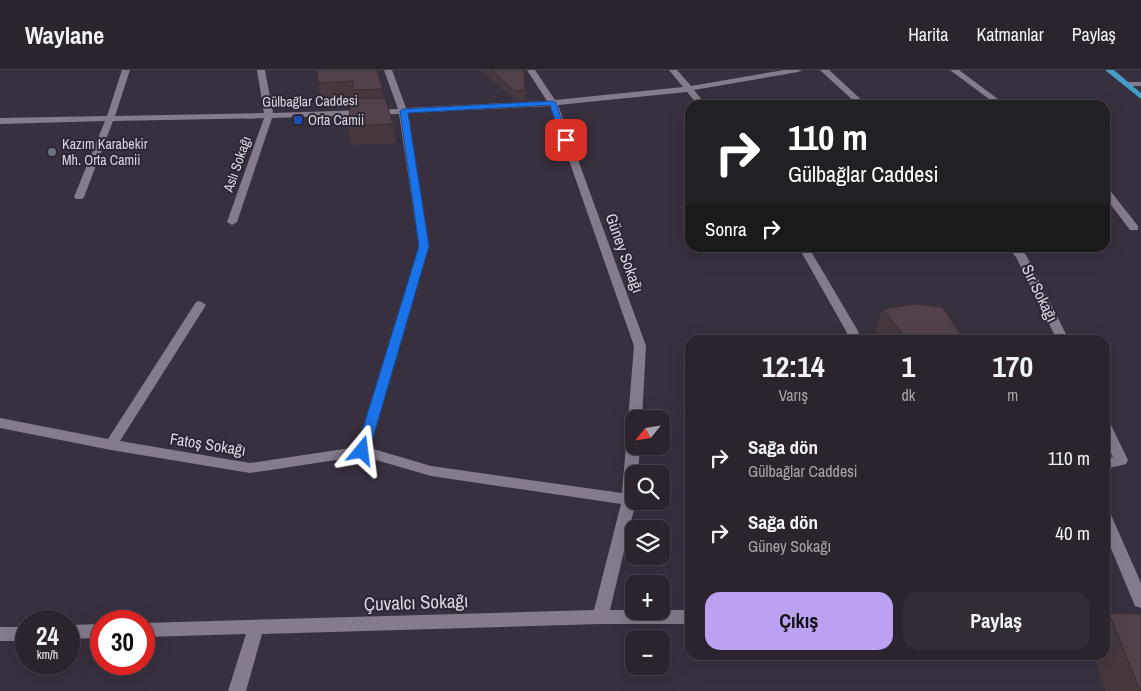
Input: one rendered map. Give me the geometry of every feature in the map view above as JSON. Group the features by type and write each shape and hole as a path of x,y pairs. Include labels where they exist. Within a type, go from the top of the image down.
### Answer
{"main road":[{"path":"1109,70 1141,97"}],"street":[{"path":"79,197 110,118 126,70"},
{"path":"261,70 269,115"},
{"path":"388,70 403,111 424,246 362,451 431,471 625,499"},
{"name":"Güney Sokağı","path":"531,70 553,103 640,346 636,410"},
{"path":"673,70 698,100"},
{"name":"Gülbağlar Caddesi","path":"1,122 403,111 553,103 688,89 798,70"},
{"path":"824,70 857,100"},
{"path":"954,70 995,100"},
{"path":"1126,84 1141,84"},
{"name":"Aslı Sokağı","path":"232,222 269,115"},
{"path":"1110,197 1134,228"},
{"path":"806,252 853,335"},
{"name":"Sır Sokağı","path":"1018,252 1061,335"},
{"path":"111,445 200,305"},
{"name":"Fatoş Sokağı","path":"0,423 111,445 250,468 362,451"},
{"path":"1110,436 1122,460 1110,463"},
{"path":"600,617 627,510"},
{"path":"1110,529 1141,601"},
{"name":"Çuvalcı Sokağı","path":"155,630 600,617 685,617"},
{"path":"237,691 256,627"},
{"path":"0,634 15,634"}],"building":[{"path":"317,70 377,70 383,89 352,90 353,81 318,83"},
{"path":"491,70 524,70 525,90 515,91"},
{"path":"385,98 393,124 348,126 351,99"},
{"path":"915,304 942,307 962,335 903,335 883,309"},
{"path":"1110,613 1141,614 1140,691 1110,616"}],"place":[{"name":"Orta Camii","path":"298,120"},
{"name":"Kazım Karabekir Mh. Orta Camii","path":"52,152"}],"route":[{"path":"362,451 424,246 403,111 553,103 566,140"}]}
